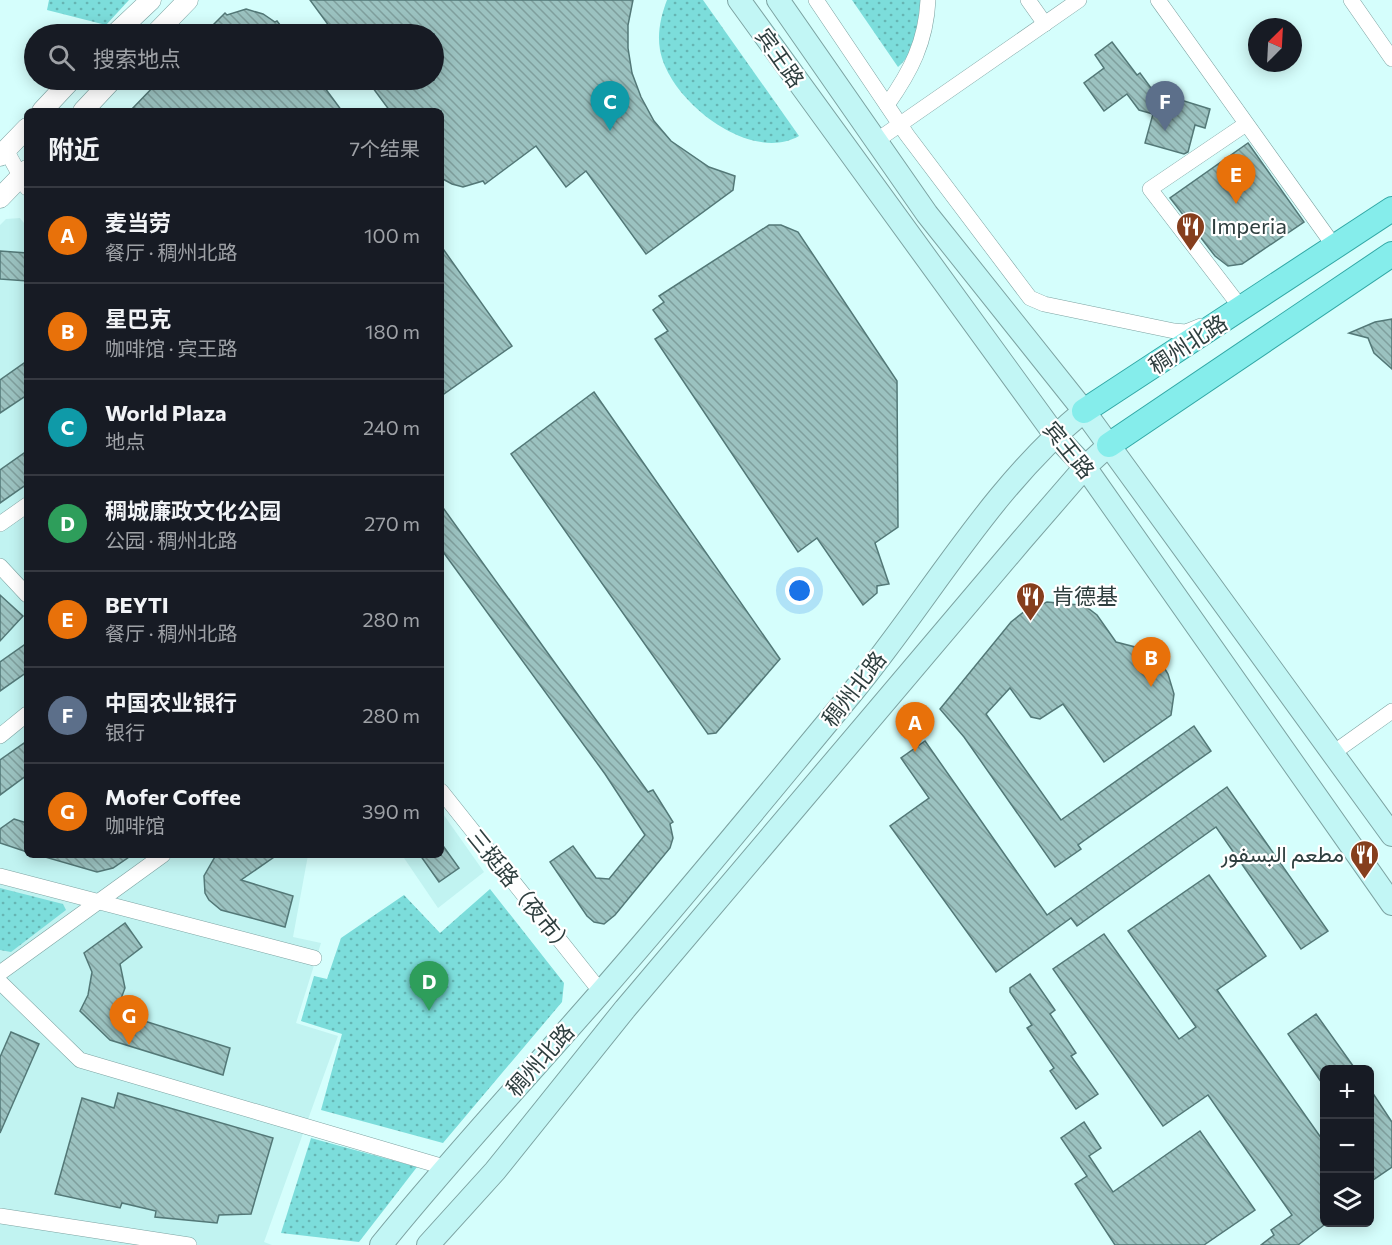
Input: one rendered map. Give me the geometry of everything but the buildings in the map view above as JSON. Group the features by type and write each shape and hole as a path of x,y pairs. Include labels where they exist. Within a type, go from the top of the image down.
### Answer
{"main road":[{"name":"宾王路","path":"739,0 1055,435 1085,467 1392,904"},
{"name":"宾王路","path":"778,0 927,214 1084,411 1392,835"},
{"name":"稠州北路","path":"381,1245 444,1167 601,992 854,690 1012,480 1055,435 1084,411 1392,209"},
{"name":"稠州北路","path":"428,1245 495,1171 632,1000 1085,467 1109,445 1392,254"}],"street":[{"path":"126,24 151,0"},
{"path":"165,24 188,0"},
{"path":"816,0 900,124 1030,298 1036,302 1186,332 1242,309 1150,189 1246,124"},
{"path":"887,105 918,58 926,27 928,0"},
{"path":"1028,0 1045,24"},
{"path":"876,141 1079,0"},
{"path":"1158,0 1334,246"},
{"path":"1351,0 1387,40 1392,59"},
{"path":"45,108 62,90"},
{"path":"85,108 102,90"},
{"path":"24,131 3,153 24,178"},
{"path":"0,198 24,180"},
{"path":"0,524 24,507"},
{"path":"0,566 24,592"},
{"path":"1333,753 1392,711"},
{"path":"0,736 24,716"},
{"name":"三挺路（夜市）","path":"444,795 601,992"},
{"path":"0,974 159,858"},
{"path":"0,876 314,958"},
{"path":"0,982 80,1060 444,1167"},
{"path":"0,1216 189,1245"}],"shaded area":[{"path":"49,0 129,0 107,24 47,10"},
{"path":"667,0 703,0 799,136 779,142 758,142 736,135 714,123 695,107 679,89 667,69 660,50 660,24"},
{"path":"852,0 922,0 913,45 898,67"},
{"path":"20,218 24,223 24,858 307,858 293,937 321,943 296,1023 338,1036 264,1242 272,1245 0,1245 0,225 6,219"},
{"path":"444,815 484,872 438,908 404,858 444,858"},
{"path":"0,888 63,904 66,910 11,952 0,950"},
{"path":"490,889 564,983 562,1002 443,1143 321,1110 342,1034 301,1021 314,976 327,979 341,938 404,895 440,933"},
{"path":"311,1138 417,1167 359,1242 281,1233"}],"place":[{"name":"World Plaza","path":"610,131"},
{"name":"中国农业银行","path":"1165,131"},
{"name":"BEYTI","path":"1236,204"},
{"name":"Imperia","path":"1190,252"},
{"name":"肯德基","path":"1031,622"},
{"name":"星巴克","path":"1151,687"},
{"name":"麦当劳","path":"915,752"},
{"name":"مطعم البسفور","path":"1365,880"},
{"name":"稠城廉政文化公园","path":"429,1011"},
{"name":"Mofer Coffee","path":"129,1045"}]}
